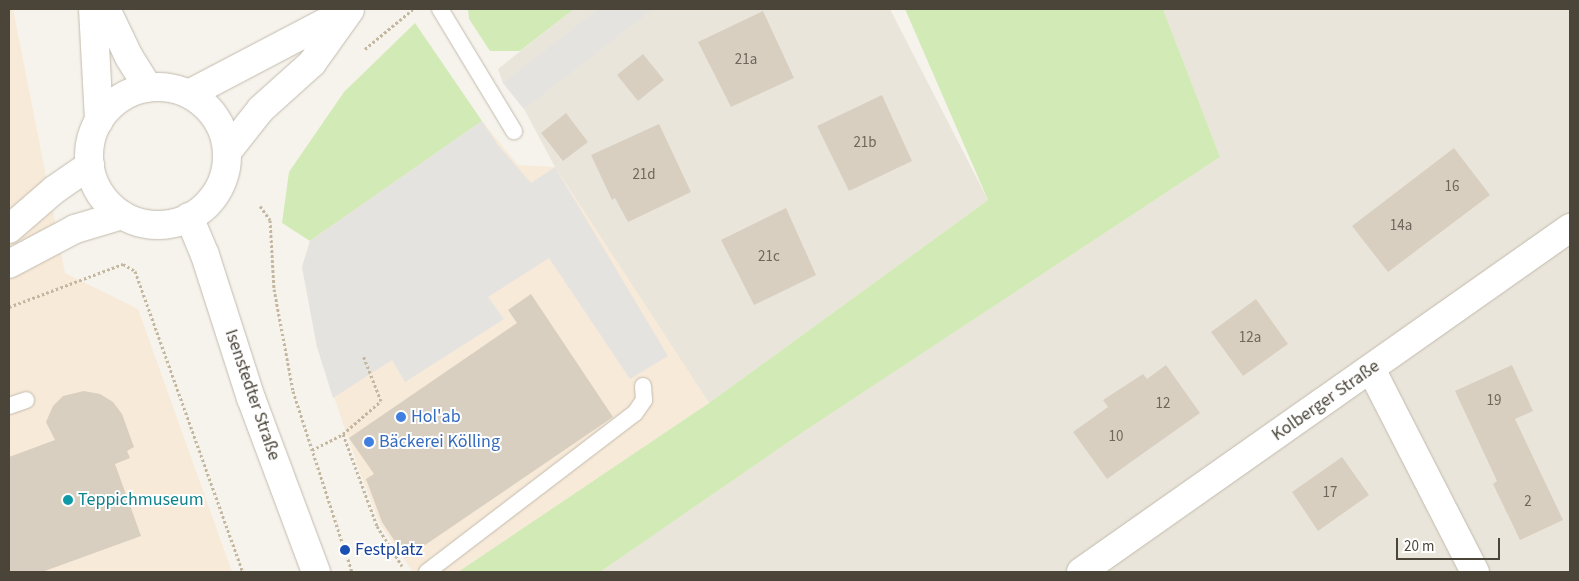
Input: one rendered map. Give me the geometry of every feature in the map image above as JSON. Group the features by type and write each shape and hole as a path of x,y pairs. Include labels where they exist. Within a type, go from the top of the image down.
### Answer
{"street":[{"path":"93,9 99,121"},
{"path":"106,9 128,58 148,88"},
{"path":"190,94 351,9"},
{"path":"228,152 261,109 312,63 351,9"},
{"path":"148,88 172,88 190,94 204,104 216,118 224,134 228,152 226,172 218,190 206,206 189,217 173,223 155,225 138,222 122,215 106,201 96,184 90,164 92,135 110,106 126,95 148,88"},
{"path":"9,229 54,190 90,164"},
{"path":"9,264 75,229 122,215"},
{"name":"Isenstedter Straße","path":"189,217 205,255 251,398 316,572"},
{"name":"Kolberger Straße","path":"1081,572 1371,370 1570,228"},
{"path":"1371,370 1475,572"}],"lane":[{"path":"440,9 514,131"},
{"path":"427,572 635,413 644,400 643,386"},
{"path":"9,406 26,400"}],"path":[{"path":"365,49 413,9"},
{"path":"260,206 270,220 274,288 293,391 352,572"},
{"path":"9,307 123,264 136,271 209,480 244,572"},
{"path":"312,450 343,434 381,401 363,355"},
{"path":"343,434 377,526 407,572"}],"shaded area":[{"path":"9,9 13,9 65,273 138,309 232,572 9,572"},
{"path":"574,9 890,9 988,200 709,403 555,167 524,109 503,83 498,69"},
{"path":"598,9 653,9 524,109 503,83"},
{"path":"1163,9 1570,9 1570,572 600,572 803,432 1220,157"},
{"path":"482,121 518,165 555,167 709,403 458,572 413,572 380,524 358,467 317,347 302,267 310,241"},
{"path":"482,121 498,145 531,183 555,167 668,356 630,379 549,258 488,297 504,319 405,382 392,360 333,398 317,347 302,267 310,241"}],"green space":[{"path":"468,9 574,9 520,51 490,51 469,19"},
{"path":"905,9 1163,9 1220,157 803,432 600,572 458,572 709,403 988,200"},
{"path":"415,23 482,121 310,241 282,223 289,172 344,92"}],"building":[{"path":"763,11 794,78 731,107 698,42"},
{"path":"643,54 664,80 638,101 617,75"},
{"path":"882,95 912,161 849,191 817,126"},
{"path":"566,113 588,142 563,161 541,133"},
{"path":"659,124 691,192 628,222 615,198 612,200 591,155"},
{"path":"1454,148 1490,195 1388,272 1352,226"},
{"path":"786,208 816,275 754,305 721,240"},
{"path":"531,294 613,417 406,558 382,522 366,479 374,474 349,438 517,323 508,310"},
{"path":"1256,299 1288,344 1243,376 1211,332"},
{"path":"1166,365 1200,413 1107,479 1073,432 1108,407 1103,400 1143,374 1147,379"},
{"path":"1512,365 1533,411 1515,419 1563,520 1520,540 1493,484 1497,481 1455,391"},
{"name":"Teppichmuseum","path":"84,391 100,394 113,402 122,414 134,447 127,451 130,458 115,464 141,536 42,572 9,572 9,457 55,440 46,422 53,406 63,396"},
{"path":"1342,457 1369,495 1318,531 1292,492"}],"place":[{"name":"Hol'ab","path":"401,417"},
{"name":"Bäckerei Kölling","path":"369,442"},
{"name":"Teppichmuseum","path":"68,500"},
{"name":"Festplatz","path":"345,550"}]}
